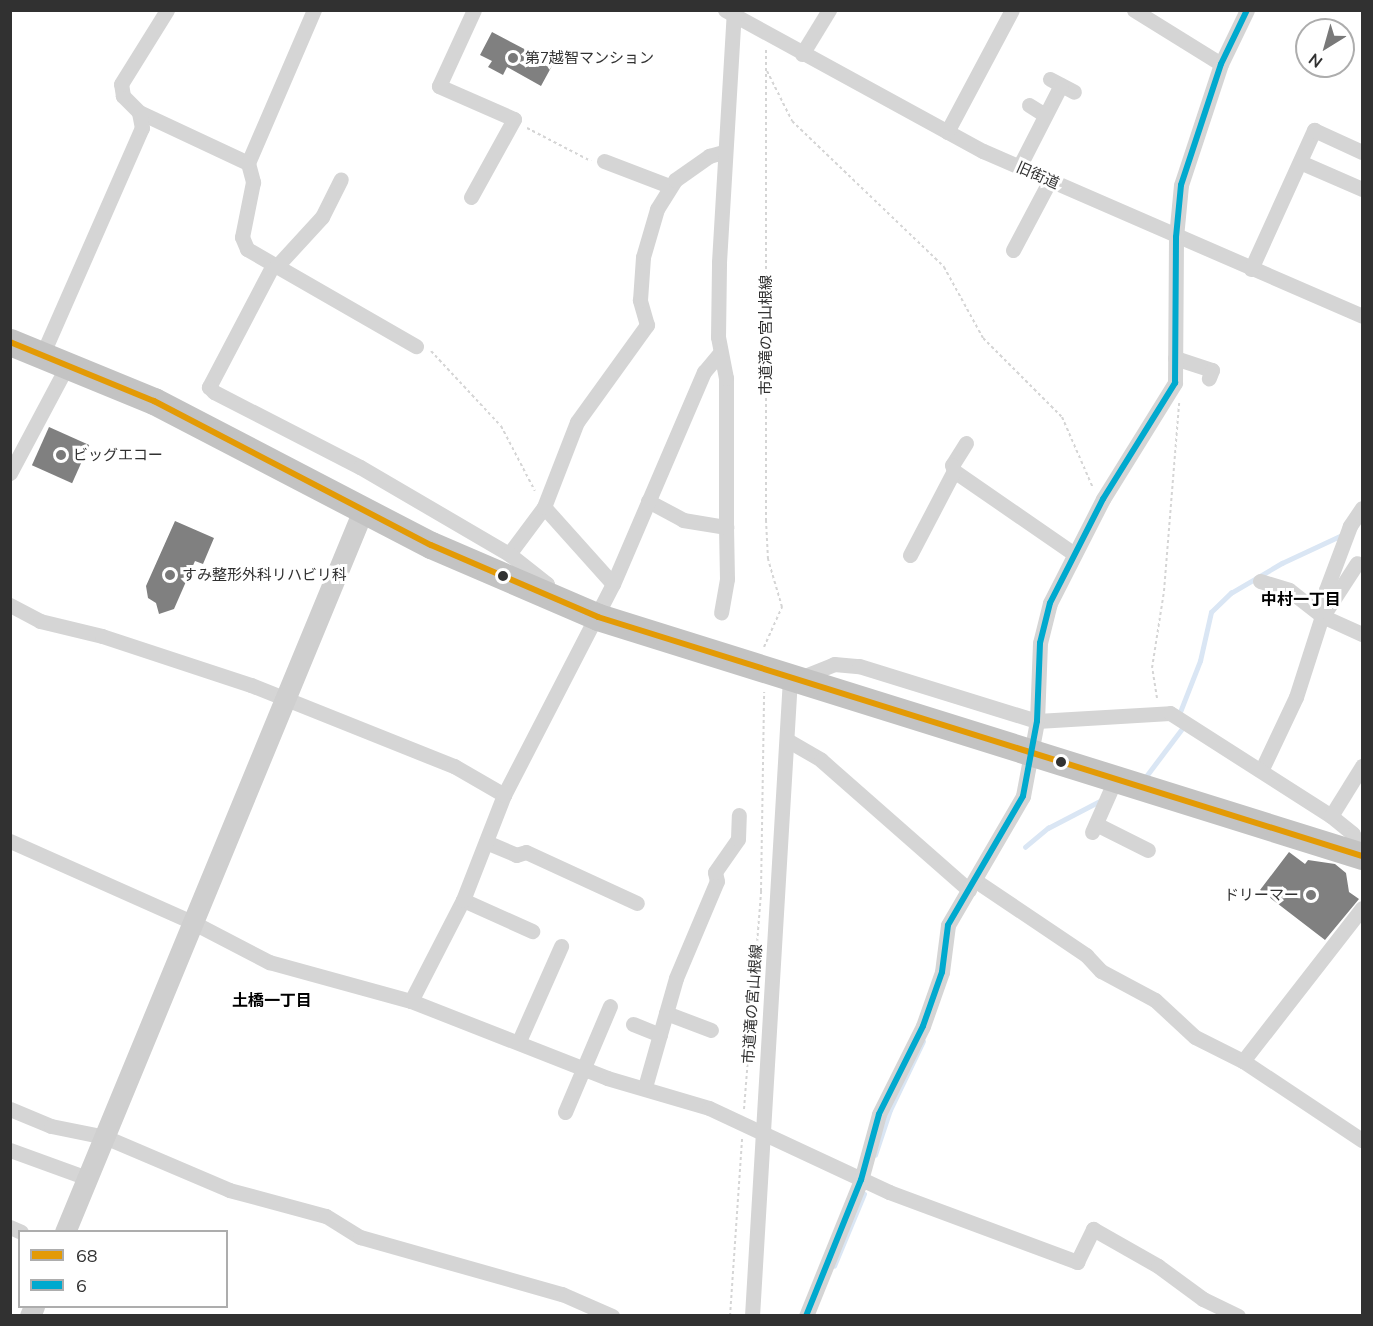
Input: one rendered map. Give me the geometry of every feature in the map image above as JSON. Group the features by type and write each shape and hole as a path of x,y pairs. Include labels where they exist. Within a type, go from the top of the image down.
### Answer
{"highway":[{"path":"10,342 43,353 154,401 364,508 430,545 598,617 1033,755 1110,792 1361,855"}],"street":[{"path":"167,10 121,84 123,96 139,112 248,163"},
{"path":"314,10 248,163 253,182 242,237 247,249 416,346"},
{"path":"471,197 514,119 439,86 474,10"},
{"path":"802,54 829,10"},
{"path":"947,132 1012,10"},
{"path":"1134,10 1221,64"},
{"path":"806,1316 861,1180 879,1114 917,1043 942,972 948,925 973,886 1023,796 1033,755 1037,721 1040,643 1050,603 1073,553 1103,499 1175,383 1176,237 1181,185 1221,64 1247,10"},
{"path":"721,612 727,579 726,378 720,353 723,152 730,12"},
{"name":"旧街道","path":"730,12 766,35 947,132 1019,167 1362,316"},
{"path":"1019,167 1062,85"},
{"path":"1029,105 1045,115"},
{"path":"43,353 142,128 139,112"},
{"path":"1251,269 1314,130 1362,152"},
{"path":"509,554 544,507 577,422 647,325 640,300 646,236 669,186 709,156 723,152"},
{"path":"604,161 669,186"},
{"path":"1299,162 1362,189"},
{"path":"341,179 322,217 275,266 210,387 509,554 547,584 546,596"},
{"path":"1013,250 1050,180"},
{"path":"411,1001 463,900 504,795 598,617 704,372 720,353"},
{"path":"1175,358 1212,370 1209,378"},
{"path":"10,473 68,364"},
{"path":"966,443 952,465 954,471 1073,553"},
{"path":"910,555 954,471"},
{"path":"648,501 683,520 726,527"},
{"path":"544,507 613,584"},
{"path":"66,1230 364,508"},
{"path":"1262,769 1296,697 1322,616 1326,590 1350,526 1362,508"},
{"path":"1322,616 1357,563"},
{"path":"1260,581 1289,590 1322,616 1362,634"},
{"path":"10,605 40,621 102,636 284,700 454,766 504,795"},
{"path":"752,1316 766,1133 792,680 834,664 859,666 1037,721 1160,714 1185,719 1331,816 1353,834 1361,855"},
{"path":"787,740 821,760 973,886 1086,955 1101,971 1155,1000 1195,1037 1243,1061 1362,1140"},
{"path":"1331,816 1362,766"},
{"path":"1110,792 1094,828 1148,850"},
{"path":"645,1087 666,1013 717,881 716,872 738,839 739,815"},
{"path":"10,841 194,923 269,962 411,1001 584,1068 743,1121 861,1180 1077,1263 1093,1229 1158,1266 1203,1299 1238,1316"},
{"path":"486,842 516,855 526,852 637,903"},
{"path":"463,900 532,931"},
{"path":"1243,1061 1362,908"},
{"path":"519,1041 561,946"},
{"path":"565,1112 610,1006"},
{"path":"666,1013 711,1030"},
{"path":"633,1024 660,1035"},
{"path":"10,1109 51,1126 105,1137 229,1190 326,1216 360,1237 562,1294 612,1316"},
{"path":"10,1150 87,1178"}],"path":[{"name":"市道滝の宮山根線","path":"763,651 765,637 776,628 782,607 768,558 766,520 766,35"},
{"path":"766,71 792,121 944,267 983,338 1062,417 1077,441 1075,453 1103,499"},
{"path":"514,119 554,144 598,164 604,161"},
{"path":"416,346 419,340 477,396 515,448 544,507"},
{"path":"1160,714 1152,668 1178,455 1180,397 1175,383"},
{"name":"市道滝の宮山根線","path":"730,1316 761,891 764,692"}],"building":[{"name":"第7越智マンション","path":"492,32 553,64 541,86 507,67 503,75 488,67 492,61 480,55"},
{"name":"ビッグエコー","path":"49,427 89,445 72,483 32,465"},
{"name":"すみ整形外科リハビリ科","path":"175,521 214,538 203,564 195,561 174,609 159,614 156,603 148,598 146,586"},
{"name":"ドリーマー","path":"1289,852 1305,864 1308,860 1335,864 1346,873 1349,892 1359,899 1325,940 1260,890"}],"waterway":[{"path":"1180,712 1200,661 1211,612 1231,593 1282,563 1340,536"},
{"path":"1147,775 1181,730"},
{"path":"1025,847 1048,828 1100,801"},
{"path":"875,1155 890,1110 923,1041"},
{"path":"834,1266 864,1194"}],"transit line":[{"name":"6","path":"806,1316 861,1180 879,1114 923,1026 942,972 948,925 1023,796 1037,721 1040,643 1050,603 1103,499 1175,383 1176,237 1181,185 1221,64 1247,10"},
{"name":"68","path":"10,342 154,401 431,545 598,617 1362,856"}],"place":[{"name":"第7越智マンション","path":"513,58"},
{"name":"ビッグエコー","path":"61,455"},
{"name":"すみ整形外科リハビリ科","path":"170,575"},
{"name":"ドリーマー","path":"1311,895"}],"district":[{"name":"中村一丁目","path":"1301,599"},
{"name":"土橋一丁目","path":"272,1000"}]}
